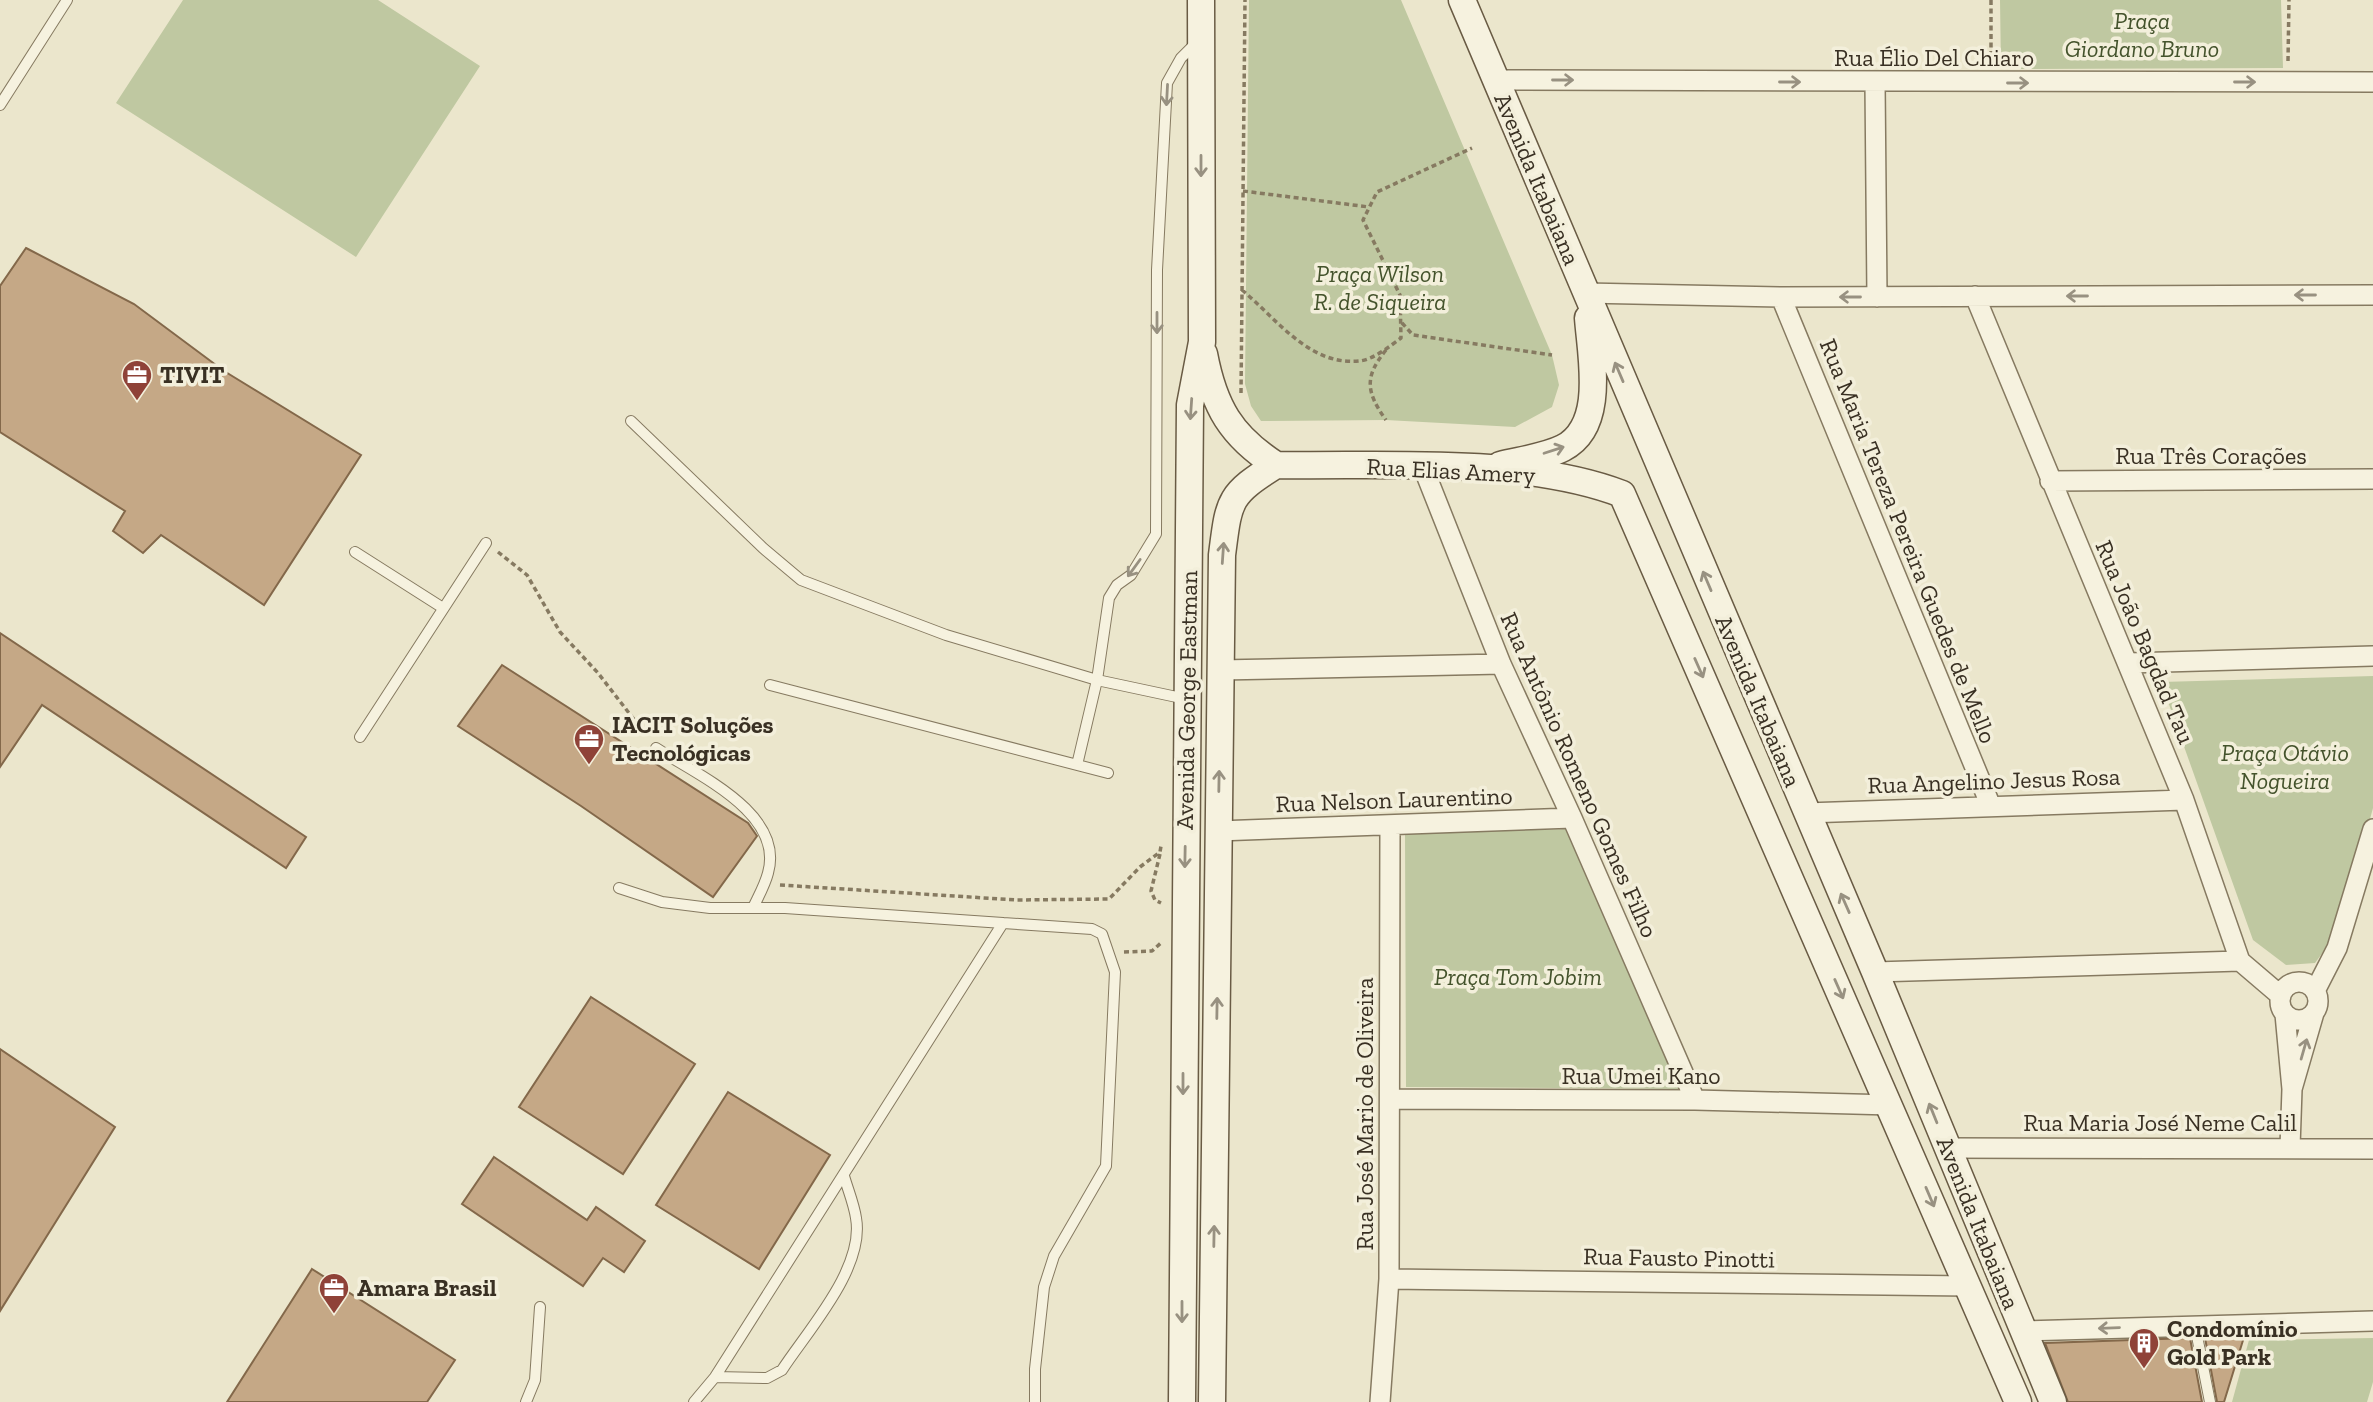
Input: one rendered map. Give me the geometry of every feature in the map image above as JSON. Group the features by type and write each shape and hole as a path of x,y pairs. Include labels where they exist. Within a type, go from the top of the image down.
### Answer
{"main road":[{"name":"Avenida George Eastman","path":"1182,1402 1190,405 1202,342 1201,0"},
{"name":"Avenida Itabaiana","path":"1462,0 1875,972 2053,1402"},
{"path":"1488,469 1562,449 1582,434 1590,409 1592,368 1586,293"},
{"path":"1202,342 1208,377 1231,429 1247,446 1276,465"},
{"name":"Avenida George Eastman","path":"1212,1402 1222,555 1228,506 1250,481 1276,465"},
{"name":"Rua Elias Amery","path":"1276,465 1488,469 1590,481 1622,494"},
{"name":"Avenida Itabaiana","path":"1622,494 1891,1105 2018,1402"}],"street":[{"name":"Rua Élio Del Chiaro","path":"1494,80 1875,83 2373,82"},
{"path":"1875,83 1877,297"},
{"path":"1586,293 1781,297 2373,295"},
{"name":"Rua João Bagdad Tau","path":"1975,296 2184,800 2240,961"},
{"name":"Rua Maria Tereza Pereira Guedes de Mello","path":"1781,297 1990,804"},
{"name":"Rua Antônio Romeno Gomes Filho","path":"1423,467 1501,664 1572,818 1695,1100"},
{"name":"Rua Três Corações","path":"2050,481 2373,479"},
{"path":"2129,663 2373,656"},
{"path":"1220,670 1501,664"},
{"name":"Rua Angelino Jesus Rosa","path":"1806,813 1990,804 2184,800"},
{"name":"Rua Nelson Laurentino","path":"1219,831 1572,818"},
{"name":"Rua José Mario de Oliveira","path":"1380,1402 1389,1279 1390,826"},
{"path":"2315,990 2337,948 2373,829"},
{"path":"1875,972 2240,961 2283,1005 2303,1020 2314,1013"},
{"path":"2290,1147 2292,1089 2283,1005 2293,983 2305,983 2315,990 2318,1002 2292,1089"},
{"name":"Rua Umei Kano","path":"1390,1099 1695,1100 1891,1105"},
{"name":"Rua Maria José Neme Calil","path":"1947,1149 2373,1149"},
{"name":"Rua Fausto Pinotti","path":"1389,1279 1969,1286"},
{"path":"2023,1331 2373,1321"}],"lane":[{"path":"0,105 66,0"},
{"path":"1077,765 1097,680 1109,598 1117,585 1132,575 1156,534 1157,270 1167,83 1181,58 1200,38"},
{"path":"631,421 763,548 801,580 946,635 1097,680 1187,699"},
{"path":"360,737 486,542"},
{"path":"355,552 443,608"},
{"path":"770,685 1108,773"},
{"path":"656,748 749,809 767,833 769,870 753,908"},
{"path":"619,888 662,902 710,908 753,908 1003,923 1092,929 1102,934 1115,972 1106,1166 1054,1256 1044,1287 1035,1369 1035,1402"},
{"path":"694,1402 715,1377 1003,923"},
{"path":"715,1377 767,1378 782,1370 843,1279 856,1249 857,1219 844,1176"},
{"path":"526,1402 535,1380 540,1307"},
{"path":"2195,1326 2210,1402"}],"path":[{"path":"1241,406 1245,0"},
{"path":"1990,0 1991,83"},
{"path":"2287,82 2289,0"},
{"path":"1242,290 1300,342 1331,358 1361,362 1387,348 1401,338 1400,295 1363,220 1377,192 1472,148"},
{"path":"1243,191 1369,207"},
{"path":"1402,323 1413,335 1552,355"},
{"path":"1386,420 1376,407 1370,384 1371,368 1387,348"},
{"path":"486,542 527,575 560,632 598,673 656,748"},
{"path":"1161,840 1151,891 1155,900 1167,904 1167,894"},
{"path":"764,884 1017,900 1109,899 1140,867 1160,852"},
{"path":"1108,952 1152,951 1166,937"}],"green space":[{"path":"183,0 378,0 480,66 356,257 116,103"},
{"name":"Praça Wilson R. de Siqueira","path":"1249,0 1401,0 1552,355 1559,385 1552,407 1515,427 1386,420 1261,421 1251,406 1245,384"},
{"name":"Praça Giordano Bruno","path":"2000,0 2281,0 2283,68 2001,69"},
{"name":"Praça Otávio Nogueira","path":"2373,676 2373,808 2340,929 2315,963 2286,965 2253,940 2161,682"},
{"name":"Praça Tom Jobim","path":"1574,829 1685,1089 1406,1087 1405,832"},
{"path":"2373,1338 2373,1382 2367,1402 2232,1402 2249,1340"}],"building":[{"name":"TIVIT","path":"26,248 134,304 224,371 361,455 264,605 161,535 143,553 113,531 125,511 0,432 0,286"},
{"path":"0,633 306,837 286,868 42,705 0,767"},
{"name":"IACIT Soluções Tecnológicas","path":"502,665 748,823 757,836 713,897 458,726"},
{"path":"591,997 695,1064 623,1174 519,1107"},
{"path":"0,1049 115,1127 0,1311"},
{"path":"728,1092 830,1155 759,1269 656,1205"},
{"path":"494,1157 587,1220 596,1207 645,1241 624,1272 603,1258 583,1286 462,1204"},
{"name":"Amara Brasil","path":"312,1269 455,1360 427,1402 227,1402"},
{"path":"2244,1337 2224,1402 2217,1402 2205,1338"},
{"name":"Condomínio Gold Park","path":"2190,1338 2202,1402 2068,1402 2045,1343"}],"place":[{"name":"TIVIT","path":"137,402"},
{"name":"IACIT Soluções Tecnológicas","path":"589,766"},
{"name":"Amara Brasil","path":"334,1315"},
{"name":"Condomínio Gold Park","path":"2144,1370"}]}
